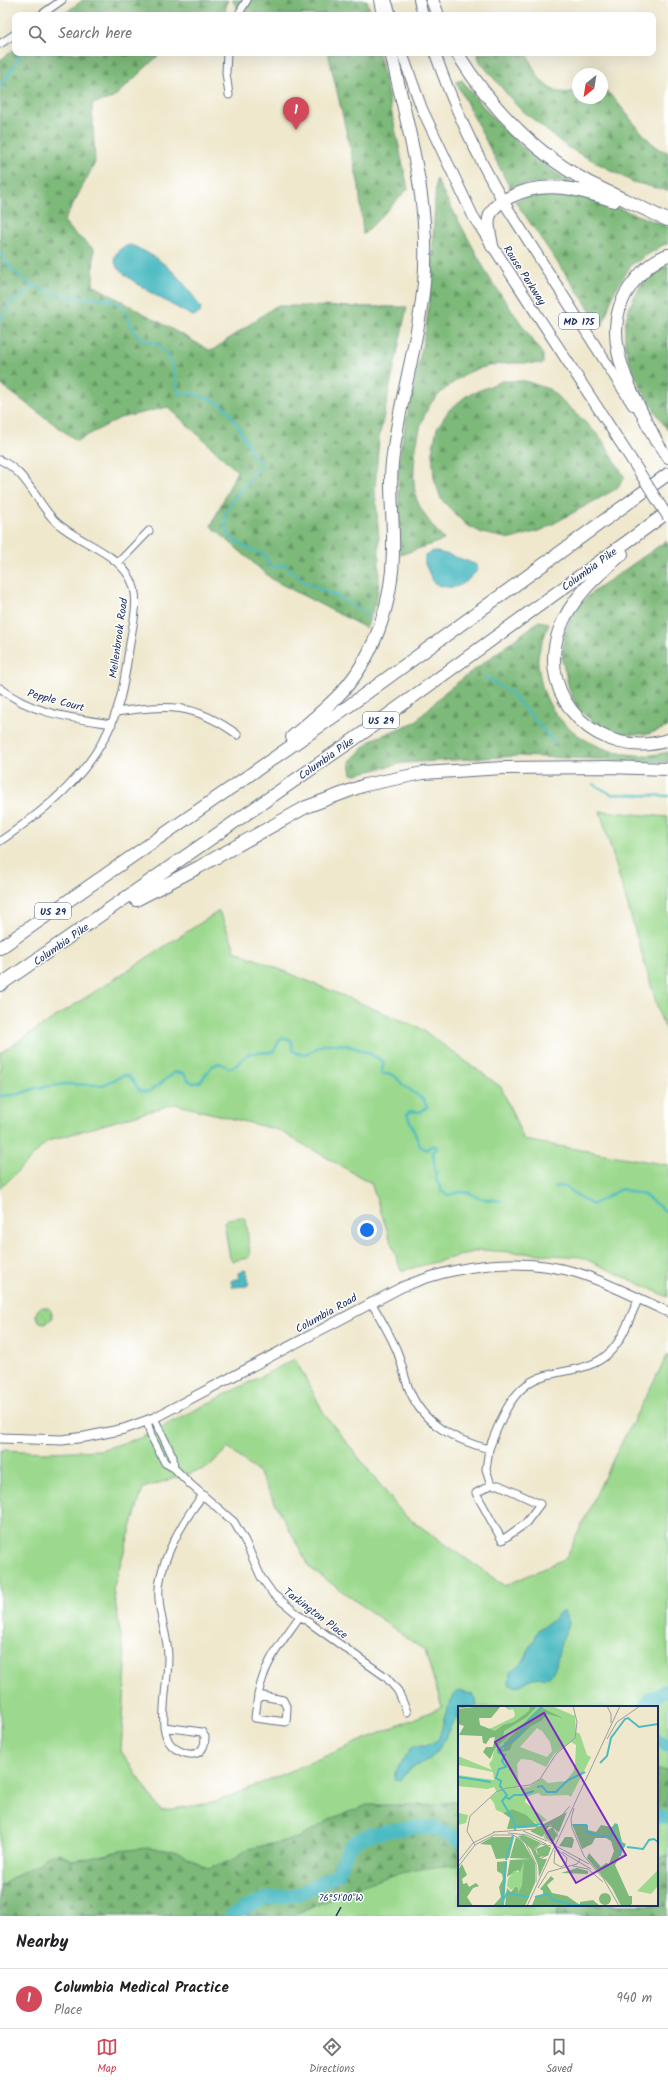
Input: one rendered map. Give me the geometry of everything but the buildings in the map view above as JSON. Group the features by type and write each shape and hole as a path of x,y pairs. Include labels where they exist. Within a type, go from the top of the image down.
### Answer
{"highway":[{"path":"380,0 382,12"},
{"path":"432,0 437,12"},
{"path":"247,778 336,698 346,686 378,634 388,600 394,550 390,474 397,428 421,309 425,254 423,215 418,179 392,56"},
{"path":"459,56 478,85 498,110 541,150 587,181 668,220"},
{"path":"492,246 489,219 493,208 518,193 534,188 552,187 572,189 668,220"},
{"path":"656,441 624,376 618,356 616,332 620,306 630,286 650,265 668,255"},
{"name":"US 29","path":"0,948 247,778 668,474"},
{"path":"668,512 599,574 580,595 563,619 555,642 554,654 557,681 562,694 575,715 585,725 607,738 631,744 649,744 668,740"},
{"name":"Columbia Pike","path":"0,985 363,733 668,512"},
{"path":"90,923 199,867 306,806 365,785 423,773 493,768 607,767 668,769"}],"main road":[{"path":"386,0 390,12"},
{"path":"419,0 422,12"},
{"name":"Rouse Parkway","path":"403,56 422,109 439,148 473,216 668,516"},
{"name":"Rouse Parkway","path":"436,56 450,96 466,131 503,201 668,458"},
{"name":"Columbia Road","path":"0,1438 62,1440 85,1438 124,1430 150,1420 199,1396 371,1302 426,1277 469,1266 492,1264 543,1266 572,1272 601,1282 668,1312"}],"street":[{"path":"45,12 62,0"},
{"path":"240,12 247,0"},
{"path":"0,44 12,36"},
{"path":"227,56 226,73 229,95"},
{"name":"Mellenbrook Road","path":"0,460 15,470 28,482 48,513 62,528 118,563 130,577 136,596 123,685 112,724 99,750 75,781 58,797 0,841"},
{"path":"118,563 149,531"},
{"name":"Pepple Court","path":"0,688 21,703 35,708 112,724"},
{"path":"116,712 162,706 189,709 217,721 238,735"},
{"path":"491,1485 486,1468 489,1449 508,1406 521,1388 544,1376 572,1371 591,1365 609,1353 620,1339 638,1298"},
{"path":"371,1302 397,1352 409,1390 418,1407 431,1422 448,1434 489,1449"},
{"name":"Tarkington Place","path":"150,1420 151,1436 165,1463 174,1468 234,1522 266,1585 281,1601 300,1616 386,1677 398,1691 407,1712"},
{"path":"491,1485 499,1485 540,1504 525,1524 502,1540 476,1493 491,1485"},
{"path":"164,1726 202,1732 205,1737 202,1749 199,1752 190,1754 177,1749 168,1741 164,1726 163,1707 168,1655 160,1609 159,1587 164,1564 187,1518 204,1495"},
{"path":"258,1695 283,1700 287,1708 286,1722 255,1718 258,1695 266,1664 300,1616"}],"green space":[{"path":"83,0 228,0 225,12 66,12"},
{"path":"232,0 367,0 370,12 240,12"},
{"path":"12,51 12,56 158,56 113,98 92,104 95,163 64,221 74,233 94,249 93,285 211,351 276,306 407,307 379,438 375,488 379,539 379,582 376,602 366,628 273,580 211,526 237,471 168,407 120,418 77,441 0,384 0,60"},
{"path":"329,56 380,56 408,189 363,235 359,186"},
{"path":"478,56 528,56 539,78 551,89 559,92 572,91 572,104 608,104 608,92 652,143 660,149 668,152 668,191 633,182 567,147 518,107 480,62"},
{"path":"462,80 486,110 527,151 542,163 574,184 542,182 527,184 511,190 456,82"},
{"path":"436,179 490,279 543,355 543,364 507,363 472,371 450,385 431,403 426,412 418,436 414,464 415,490 417,500 422,511 444,540 400,555 398,474 401,445 426,328 431,281"},
{"path":"566,191 602,202 668,227 668,244 663,245 631,265 614,292 602,327 515,201 539,193"},
{"path":"668,265 668,431 649,401 632,368 627,352 625,335 627,318 633,300 643,282 650,274"},
{"path":"502,381 525,381 549,389 601,438 625,478 616,489 542,530 511,539 482,533 465,524 441,499 434,478 432,452 437,428 449,410 466,396"},
{"path":"666,541 668,545 668,727 648,734 618,734 599,726 577,709 569,688 562,659 565,630 577,606 593,592"},
{"path":"539,621 549,623 540,649 538,662 540,676 546,696 556,714 570,729 587,741 606,749 627,754 648,755 668,752 668,762 517,756 404,763 352,775 350,761 373,739 415,722 445,692"},
{"path":"600,811 668,817 668,1034 660,1016"},
{"path":"219,911 236,951 420,1028 501,1087 524,1140 668,1165 668,1297 581,1257 481,1250 401,1271 371,1183 278,1130 174,1104 48,1141 0,1189 0,1053"},
{"path":"242,1217 246,1220 250,1255 248,1258 233,1261 230,1258 224,1222 227,1219"},
{"path":"44,1307 50,1309 52,1315 50,1321 44,1323 38,1321 36,1315 38,1309"},
{"path":"668,1354 668,1901 655,1916 0,1916 0,1450 47,1452 100,1450 140,1438 295,1359 325,1415 404,1515 505,1586 566,1558 611,1463","holes":["228,1448 259,1473 310,1568 425,1651 442,1707 216,1802 161,1811 121,1751 126,1667 113,1589 143,1488 207,1468"]},
{"path":"658,1769 668,1770 668,1815 658,1810"},
{"path":"458,1800 458,1865 426,1868 382,1878 289,1916 0,1916 0,1886 22,1872 39,1864 46,1856 60,1853 73,1861 119,1851 147,1848 176,1851 208,1868 230,1861 248,1849 298,1838 333,1818 367,1805 432,1805"},
{"path":"668,1855 667,1916 556,1916 560,1906 658,1906 658,1859"}],"water":[{"path":"131,245 154,257 172,270 194,297 201,308 200,313 193,316 153,294 123,273 117,267 114,259 120,249"},
{"path":"433,551 477,565 478,570 459,586 449,587 434,584 425,564 425,556"},
{"path":"245,1270 247,1272 249,1284 247,1286 232,1287 231,1281 235,1279 239,1280 238,1273"},
{"path":"560,1612 564,1612 569,1622 560,1645 555,1668 552,1673 549,1677 533,1678 515,1687 509,1684 510,1672 524,1660 539,1629 553,1620"},
{"path":"458,1691 472,1694 476,1700 477,1706 458,1706 458,1719 453,1722 439,1749 431,1758 410,1769 400,1780 395,1779 395,1772 413,1746 425,1746 438,1740 447,1708 453,1696"}],"waterway":[{"path":"0,88 20,56"},
{"path":"0,253 15,272 24,279 44,290 67,297 106,299 120,305 127,314 135,333 144,340 158,345 167,354 172,366 178,391 181,394 193,394 216,401 222,405 232,416 251,453 260,461 258,468 254,471 250,480 238,493 225,516 225,525 228,533 242,545 265,555 269,566 273,568 284,564 306,583 342,599 368,615"},
{"path":"0,320 6,313 9,304 22,296 33,285"},
{"path":"485,677 511,693 554,742"},
{"path":"593,784 611,794 668,796"},
{"path":"0,1096 20,1094 36,1088 65,1084 103,1085 124,1075 130,1077 140,1091 149,1092 175,1072 184,1074 188,1080 193,1083 200,1082 212,1066 220,1063 229,1068 236,1066 249,1054 274,1051 280,1039 286,1038 291,1040 293,1051 298,1054 306,1053 327,1044 349,1046 364,1051 384,1062 381,1074 391,1074 396,1077 403,1085 424,1100 427,1107 420,1112 411,1111 407,1114 420,1146 426,1150 431,1146 436,1146 437,1149 433,1152 436,1179 442,1192 448,1195 461,1192 470,1193 478,1198 501,1201"},
{"path":"554,1187 565,1187 592,1205 621,1189 644,1195 668,1213"},
{"path":"646,1706 651,1698 668,1690"},
{"path":"658,1740 668,1745"},
{"path":"658,1816 668,1818"},
{"path":"231,1916 266,1899 299,1894 338,1874 344,1857 349,1849 361,1838 380,1832 404,1828 424,1827 438,1830 458,1840"}],"place":[{"name":"Columbia Medical Practice","path":"296,130"}]}
